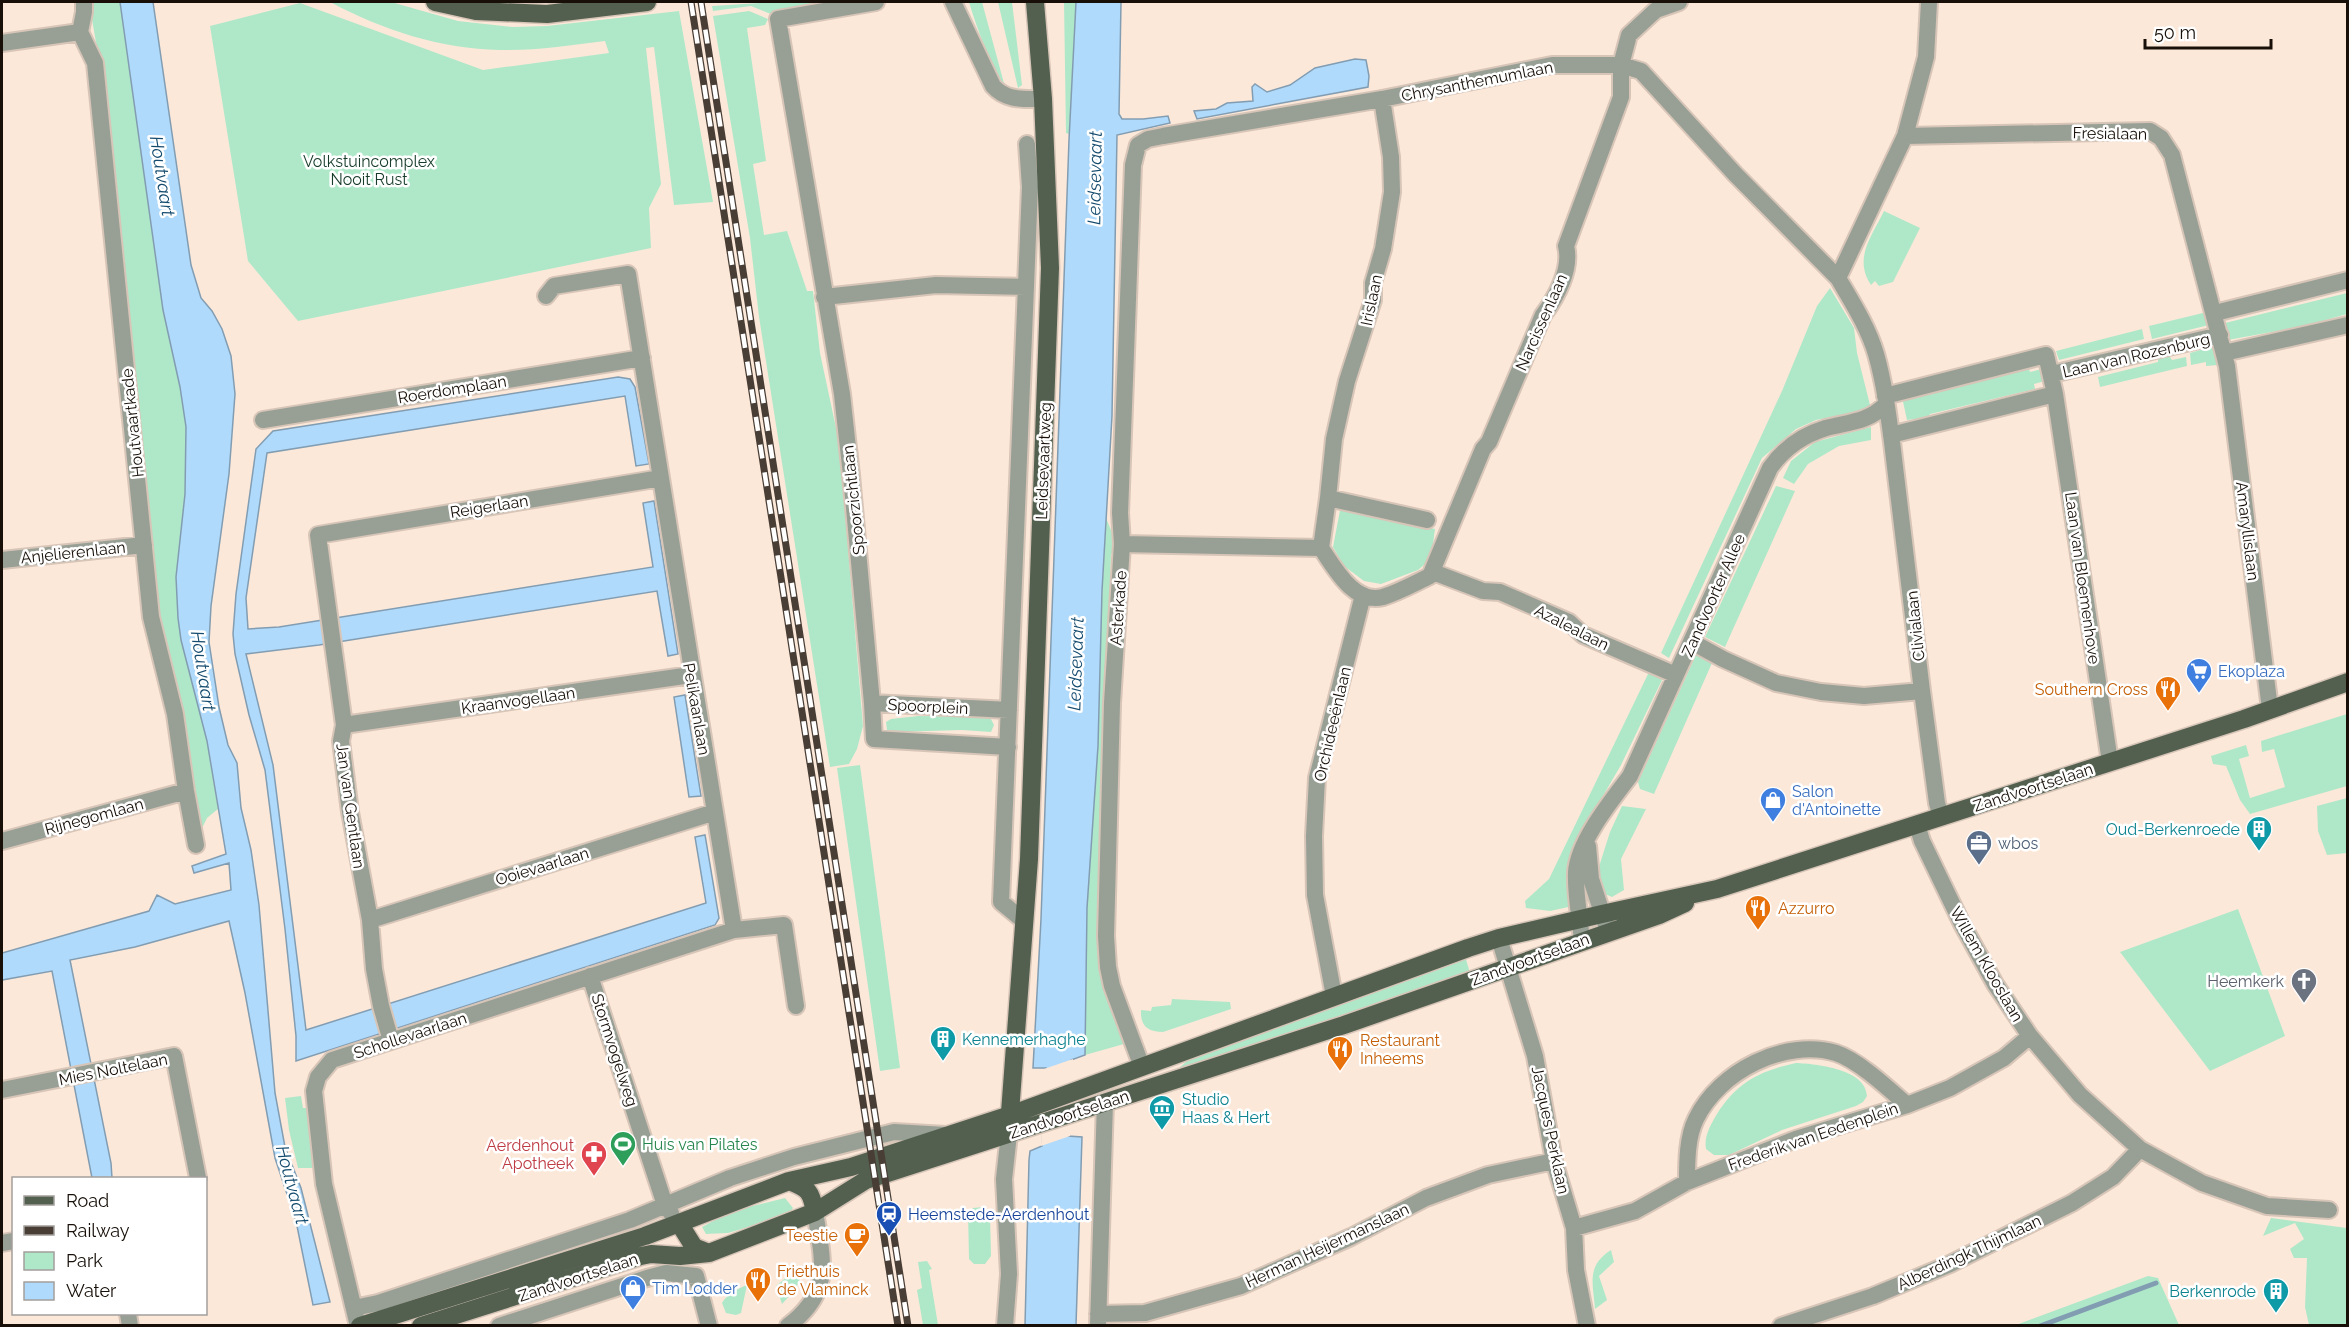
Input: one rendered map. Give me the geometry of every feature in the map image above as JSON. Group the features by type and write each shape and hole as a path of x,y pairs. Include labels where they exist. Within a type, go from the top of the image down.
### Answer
{"main road":[{"path":"435,2 476,11 547,14 647,2"},
{"name":"Leidsevaartweg","path":"1009,1134 1029,859 1050,268 1043,99 1035,2"},
{"name":"Zandvoortselaan","path":"359,1326 679,1223 789,1181 851,1167 1043,1104 1139,1059 1188,1049 1499,938 1717,889 2110,762 2348,682"},
{"name":"Zandvoortselaan","path":"421,1326 641,1256 709,1254 815,1212 866,1180 1344,1025 1659,915 1717,889"},
{"path":"789,1181 805,1187 812,1196 815,1212"},
{"path":"679,1223 694,1247 709,1254"}],"street":[{"path":"2,43 80,32 84,2"},
{"name":"Spoorzichtlaan","path":"872,703 842,394 778,19 876,2"},
{"path":"953,2 993,86 999,93 1012,98 1043,99"},
{"name":"Narcissenlaan","path":"1433,572 1483,449 1489,442 1543,315 1554,300 1569,257 1566,246 1621,97 1622,65 1629,35 1656,10 1679,2"},
{"path":"1891,435 1875,352 1856,307 1838,278 1905,136 1926,57 1929,2"},
{"name":"Houtvaartkade","path":"80,32 95,63 152,617 176,714 196,845"},
{"name":"Chrysanthemumlaan","path":"1138,145 1148,139 1163,136 1382,99 1552,65 1622,65 1641,71 1735,174 1838,278"},
{"name":"Irislaan","path":"1321,548 1334,439 1347,381 1373,300 1373,283 1383,249 1392,192 1391,157 1382,99"},
{"name":"Fresialaan","path":"1905,136 2150,131 2161,138 2172,155 2224,353"},
{"name":"Leidsevaartweg","path":"1024,921 1001,902 1030,187 1027,144"},
{"name":"Asterkade","path":"1138,145 1133,165 1120,513 1122,544 1112,703 1106,936 1112,986 1139,1059"},
{"name":"Pelikaanlaan","path":"546,296 554,286 628,274 734,930"},
{"name":"Laan van Rozenburg","path":"2215,313 2348,280"},
{"path":"824,297 936,285 1026,286"},
{"name":"Laan van Rozenburg","path":"2224,353 2348,325"},
{"name":"Laan van Rozenburg","path":"2052,374 2220,335"},
{"name":"Amaryllislaan","path":"2224,353 2270,709"},
{"name":"Laan van Rozenburg","path":"1885,400 2046,355 2052,374 2055,394 1891,435"},
{"name":"Roerdomplaan","path":"263,420 642,358"},
{"name":"Laan van Bloemenhove","path":"2055,394 2110,762"},
{"name":"Zandvoorter Allee","path":"1582,941 1576,869 1598,819 1630,776 1770,468 1778,456 1805,436 1865,420 1877,414 1885,400"},
{"name":"Clivialaan","path":"1891,435 1922,691 1937,803 1941,817"},
{"name":"Reigerlaan","path":"318,535 661,478"},
{"path":"1328,498 1427,520"},
{"name":"Jan van Gentlaan","path":"318,535 344,724 341,741 350,812 370,920 374,969 390,1037"},
{"path":"1122,544 1321,548 1342,580 1363,596 1380,598 1430,576 1433,572"},
{"name":"Anjelierenlaan","path":"2,560 144,545"},
{"name":"Azalealaan","path":"1433,572 1484,591 1500,592 1569,622 1583,635 1676,675"},
{"name":"Orchideeënlaan","path":"1334,996 1315,895 1314,836 1317,778 1363,596"},
{"path":"1692,642 1776,683 1821,692 1864,696 1922,691"},
{"name":"Kraanvogellaan","path":"344,724 691,675"},
{"name":"Spoorplein","path":"1008,747 873,739 872,703 1009,710"},
{"name":"Rijnegomlaan","path":"2,841 186,791"},
{"name":"Ooievaarlaan","path":"370,920 715,812"},
{"name":"Willem Klooslaan","path":"1917,825 1922,841 1962,924 1995,984 2030,1036 2080,1095 2140,1149 2202,1183 2267,1206 2329,1210"},
{"path":"1588,839 1591,879 1608,931"},
{"path":"734,930 784,925 796,1006"},
{"name":"Schollevaarlaan","path":"354,1308 324,1184 314,1091 318,1077 332,1060 390,1037 734,930"},
{"name":"Jacques Perklaan","path":"1499,938 1535,1056 1554,1161 1574,1228 1576,1270 1587,1326"},
{"name":"Stormvogelweg","path":"590,976 665,1205 679,1223"},
{"name":"Frederik van Eedenplein","path":"1574,1228 1635,1211 1687,1182 1796,1139 1907,1105 1950,1088 2004,1058 2030,1036"},
{"name":"Frederik van Eedenplein","path":"1687,1182 1688,1155 1695,1120 1713,1092 1755,1062 1799,1049 1837,1054 1873,1075 1907,1105"},
{"name":"Mies Noltelaan","path":"2,1090 174,1056 198,1177"},
{"path":"1098,1320 1105,1102"},
{"name":"Zandvoortselaan","path":"359,1326 354,1308 378,1303 638,1216 730,1178 794,1157 894,1132 947,1136"},
{"name":"Leidsevaartweg","path":"1005,1326 1009,1274 1004,1179 1009,1134"},
{"name":"Alberdingk Thijmlaan","path":"1781,1326 1873,1296 1950,1264 2072,1203 2113,1177 2140,1149"},
{"name":"Herman Heijermanslaan","path":"1098,1320 1145,1313 1241,1286 1351,1237 1426,1198 1488,1175 1554,1161"},
{"path":"788,1326 808,1308 820,1286 822,1266 815,1212"},
{"name":"Zandvoortselaan","path":"499,1326 666,1273 696,1276 709,1326"}],"green space":[{"path":"89,2 120,2 163,310 180,387 186,427 185,494 176,577 178,618 181,640 207,741 218,809 207,818 201,830 183,714 156,604 152,533 98,54"},
{"name":"Volkstuincomplex Nooit Rust","path":"330,2 391,2 458,21 513,27 547,26 679,11 713,202 674,205 654,47 646,48 661,184 649,208 651,248 298,321 248,261 210,26 300,3 483,70 609,53 605,41 513,50 478,49 434,42 370,21"},
{"path":"778,2 833,2 771,14 751,6 713,11 712,6"},
{"path":"969,2 982,2 1005,87 984,46"},
{"path":"998,2 1012,2 1022,85 1018,88"},
{"path":"1064,2 1076,2 1069,134 1066,133"},
{"path":"749,11 768,19 765,25 747,28 766,161 753,164 764,235 787,231 807,291 813,291 820,353 839,442 863,726 857,749 849,764 830,767 759,317 750,238 713,16"},
{"path":"1884,211 1920,228 1893,282 1879,286 1875,281 1871,285 1866,275 1864,256 1870,238"},
{"path":"1830,288 1854,328 1857,353 1871,409 1816,420 1796,429 1762,458 1669,658 1661,653 1782,391 1817,306"},
{"path":"2347,293 2347,314 2305,326 2228,340 2225,323"},
{"path":"2207,312 2209,325 2152,339 2149,326"},
{"path":"2142,329 2144,339 2059,360 2056,351"},
{"path":"2211,347 2217,356 2218,365 2206,366 2206,362 2191,365 2190,353"},
{"path":"2166,351 2172,360 2186,357 2187,366 2100,387 2098,377 2158,362 2158,354"},
{"path":"2026,361 2030,372 2042,369 2045,381 2034,384 2035,389 1930,414 1925,421 1916,424 1914,419 1907,420 1902,397"},
{"path":"1871,427 1871,440 1839,446 1808,464 1794,484 1783,478 1791,461 1815,442"},
{"path":"1776,486 1795,491 1725,647 1705,637"},
{"path":"1341,505 1435,529 1431,559 1418,570 1381,584 1364,581 1344,566 1333,547"},
{"path":"1106,518 1116,542 1116,553 1111,554 1097,950 1100,973 1124,1044 1085,1055 1087,908"},
{"path":"1696,655 1712,663 1654,794 1640,789 1638,782"},
{"path":"1649,672 1662,680 1621,765 1586,825 1573,906 1550,911 1526,908 1525,901 1549,879"},
{"path":"2347,714 2347,786 2250,814 2240,800 2226,766 2213,764 2211,756 2246,745 2249,756 2239,759 2250,798 2285,787 2274,749 2262,752 2261,741"},
{"path":"918,716 986,717 991,719 994,725 991,732 962,730 894,732 887,730 886,722 891,719"},
{"path":"860,765 900,1068 880,1071 837,768"},
{"path":"2347,798 2347,853 2327,855 2318,831 2317,806"},
{"path":"1622,806 1646,809 1621,859 1624,890 1612,897 1600,892 1597,873 1610,832"},
{"path":"2238,909 2285,1036 2210,1071 2120,952"},
{"path":"1465,956 1471,976 1181,1071 1180,1067 1198,1052"},
{"path":"1172,999 1230,1002 1231,1009 1163,1032 1153,1031 1146,1027 1142,1020 1141,1010 1151,1011 1152,1007 1171,1005"},
{"path":"1796,1063 1827,1067 1850,1074 1865,1087 1867,1096 1856,1106 1782,1130 1729,1155 1714,1155 1706,1149 1706,1137 1712,1122 1739,1088 1770,1070"},
{"path":"301,1096 303,1108 311,1108 315,1168 298,1168 289,1130 285,1098"},
{"path":"785,1198 793,1208 788,1215 728,1233 706,1234 702,1227 732,1211"},
{"path":"983,1207 990,1215 991,1256 985,1264 974,1264 969,1259 968,1213 973,1208"},
{"path":"2271,1218 2347,1228 2347,1325 2309,1325 2305,1307 2307,1258 2294,1258 2290,1249 2304,1239 2295,1223 2263,1236"},
{"path":"1611,1250 1614,1262 1599,1276 1607,1300 1595,1309 1594,1269 1603,1256"},
{"path":"927,1261 932,1269 929,1270 938,1325 923,1325 917,1290 922,1288 918,1262"},
{"path":"802,1275 795,1290 782,1304 776,1286 788,1276"},
{"path":"2148,1276 2158,1278 2179,1325 2016,1325"},
{"path":"747,1285 741,1313 736,1315 726,1313 722,1303 724,1300"}],"water":[{"name":"Houtvaart","path":"120,2 153,2 191,265 201,298 212,311 222,329 231,356 235,394 229,474 211,606 209,642 219,707 228,745 237,763 241,808 251,850 259,905 275,1093 285,1147 301,1188 330,1302 313,1305 296,1221 275,1158 245,993 229,921 135,947 70,960 112,1177 92,1177 52,971 2,980 2,953 149,911 157,895 175,904 231,890 229,863 194,873 192,866 226,854 207,741 181,640 178,618 176,577 185,494 186,427 180,387 163,310"},
{"name":"Leidsevaart","path":"1076,2 1121,2 1119,114 1122,119 1168,116 1170,123 1117,135 1112,416 1102,591 1098,746 1087,908 1085,1055 1071,1060 1068,1136 1082,1137 1076,1325 1025,1326 1029,1160 1030,1151 1042,1146 1046,1068 1033,1068 1041,919"},
{"path":"1355,59 1366,60 1369,76 1368,87 1197,119 1194,111 1216,109 1227,103 1253,101 1252,87 1255,84 1267,92 1290,85 1315,68"},
{"path":"618,377 630,379 635,387 649,464 636,466 625,396 267,453 246,598 248,629 279,627 653,567 643,503 654,501 678,654 668,656 657,591 319,645 246,654 273,765 306,1030 706,903 695,837 705,835 719,918 715,925 296,1061 296,1036 285,929 265,770 249,715 235,654 233,634 236,594 256,449 273,431"},
{"path":"685,695 701,796 689,797 674,697"}],"pier":[{"path":"1073,1059 1070,1136 1041,1146 1044,1069"}],"waterway":[{"path":"2040,1326 2156,1283"}],"railway":[{"path":"691,2 898,1326"},
{"path":"701,2 908,1326"}],"place":[{"name":"Ekoplaza","path":"2199,694"},
{"name":"Southern Cross","path":"2168,712"},
{"name":"Salon d'Antoinette","path":"1773,823"},
{"name":"Oud-Berkenroede","path":"2259,852"},
{"name":"wbos","path":"1979,866"},
{"name":"Azzurro","path":"1758,931"},
{"name":"Heemkerk","path":"2304,1004"},
{"name":"Kennemerhaghe","path":"943,1062"},
{"name":"Restaurant Inheems","path":"1340,1072"},
{"name":"Studio Haas & Hert","path":"1162,1131"},
{"name":"Huis van Pilates","path":"623,1167"},
{"name":"Aerdenhout Apotheek","path":"594,1177"},
{"name":"Heemstede-Aerdenhout","path":"889,1237"},
{"name":"Teestie","path":"857,1258"},
{"name":"Friethuis de Vlaminck","path":"758,1303"},
{"name":"Tim Lodder","path":"633,1311"},
{"name":"Berkenrode","path":"2276,1314"}]}
